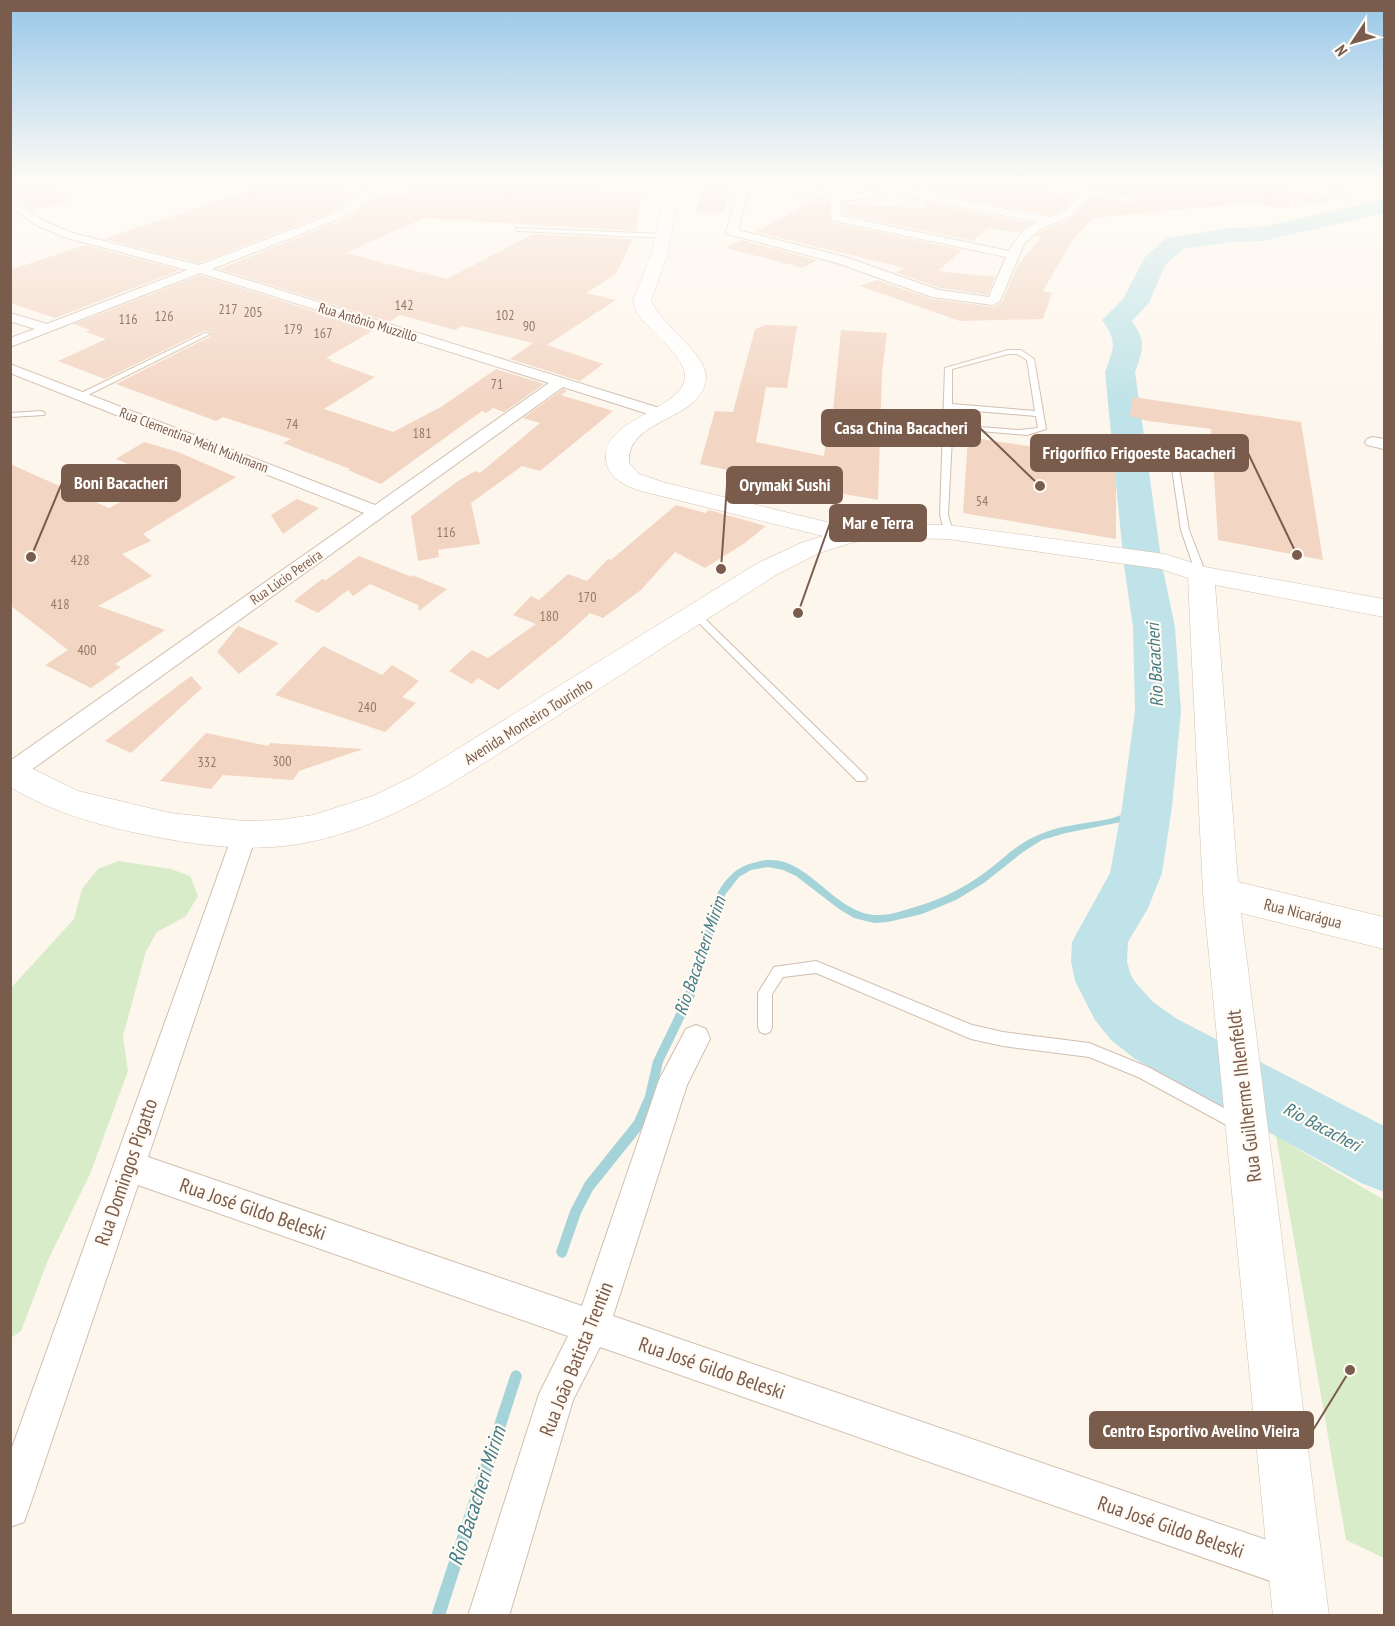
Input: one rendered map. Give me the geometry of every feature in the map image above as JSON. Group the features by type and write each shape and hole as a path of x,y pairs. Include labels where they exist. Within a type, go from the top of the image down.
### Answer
{"main road":[{"path":"659,255 644,292 643,307 692,362 694,384 683,398 633,432 618,449 619,468 625,475 660,489 851,535"},
{"name":"Avenida Monteiro Tourinho","path":"11,771 33,786 99,811 209,833 244,836 276,835 352,818 389,804 449,770 789,557 851,535 898,531 948,532 1032,544 1384,608"},
{"name":"Rua Guilherme Ihlenfeldt","path":"1201,574 1221,893 1299,1593"},
{"name":"Rua Nicarágua","path":"1221,893 1384,933"}],"street":[{"name":"Rua Antônio Muzzillo","path":"145,255 199,269 661,413"},
{"path":"10,343 236,255"},
{"path":"821,255 937,294 993,301 1012,255"},
{"path":"10,317 47,328"},
{"name":"Rua Clementina Mehl Muhlmann","path":"10,368 377,512"},
{"name":"Rua Lúcio Pereira","path":"11,771 560,382"},
{"name":"Rua Domingos Pigatto","path":"10,1508 244,836"},
{"name":"Rua João Batista Trentin","path":"488,1616 557,1394 592,1327 674,1080 696,1039"},
{"name":"Rua José Gildo Beleski","path":"128,1166 592,1327 1299,1593"}],"lane":[{"path":"81,395 207,334"},
{"path":"948,437 980,429 1018,432 1042,429 1030,359 1018,352 1008,352 950,368 944,515 948,532"},
{"path":"947,406 1039,414"},
{"path":"10,415 41,413"},
{"path":"1171,443 1185,530 1201,574"},
{"path":"695,614 861,778"},
{"path":"765,1028 765,993 779,971 816,967 971,1032 1003,1039 1089,1050 1143,1072 1248,1129"}],"green space":[{"path":"119,861 171,869 190,876 198,896 186,916 157,932 146,951 123,1036 128,1071 90,1174 48,1260 21,1331 11,1338 11,988 74,919 82,889 98,869"},
{"path":"1276,1136 1384,1200 1384,1558 1346,1540"}],"building":[{"path":"55,255 123,255 180,270 55,318 10,303 10,270"},
{"path":"167,255 220,255 199,263"},
{"path":"254,255 352,255 447,279 493,255 625,255 616,274 586,293 616,300 547,345 603,364 580,381 510,359 533,343 462,326 455,330 400,315 389,322 219,269"},
{"path":"752,255 798,255 817,260 803,268"},
{"path":"850,255 956,255 938,271 995,277 988,295 940,288 895,272 905,268"},
{"path":"1026,255 1064,255 1043,291 1052,293 1043,319 960,321 860,286 877,280 932,299 994,307 1002,302 1018,265"},
{"path":"200,275 374,330 326,358 375,377 324,409 393,432 441,407 496,369 544,384 504,412 493,408 486,413 482,411 381,484 348,470 350,469 283,443 291,439 223,417 216,421 116,384 211,336 210,332 204,331 105,379 58,361 106,339 86,332 90,330 74,324"},
{"path":"765,325 797,326 787,388 766,387 756,442 824,456 829,420 832,421 841,330 887,333 882,372 878,500 700,464 715,411 733,412 755,329"},
{"path":"563,389 567,391 561,395 613,411 540,471 522,466 471,503 480,544 438,550 439,557 418,561 411,516 458,481 475,471 480,473 540,423 523,418"},
{"path":"1133,397 1301,422 1323,560 1218,540 1211,429 1148,421 1130,416"},
{"path":"968,437 1116,459 1116,539 963,513"},
{"path":"144,442 178,452 236,477 143,534 151,541 122,554 152,576 98,606 165,630 115,664 121,667 91,688 45,665 68,650 10,605 10,464 109,508 164,479 116,459"},
{"path":"297,499 319,508 283,534 271,515"},
{"path":"676,505 705,513 709,510 766,526 745,543 705,568 675,552 641,590 603,618 590,613 498,690 478,678 472,684 449,671 472,650 488,658 536,624 513,615 531,596 539,600 568,574 587,581 608,559 611,560"},
{"path":"359,556 447,589 419,611 418,605 370,584 353,596 348,590 318,613 294,601 322,579 326,580"},
{"path":"238,626 279,643 239,674 217,652"},
{"path":"323,646 382,675 392,665 419,681 402,697 416,703 385,732 275,695"},
{"path":"191,676 202,688 131,753 105,741"},
{"path":"206,733 268,746 270,743 363,749 299,771 293,780 223,775 211,789 160,781"}],"waterway":[{"name":"Rio Bacacheri","path":"1162,255 1154,262 1135,303 1116,320 1128,339 1128,350 1120,372 1143,565 1154,627 1158,711 1147,807 1136,873 1129,892 1100,942 1099,961 1103,981 1115,1001 1132,1021 1156,1039 1384,1160"},
{"name":"Rio Bacacheri Mirim","path":"562,1252 576,1211 589,1186 638,1125 650,1096 658,1061 689,998 721,894 736,875 750,867 768,863 784,866 857,915 874,919 888,918 922,910 953,897 981,880 1039,838 1052,833 1121,819 1147,807"},
{"name":"Rio Bacacheri Mirim","path":"438,1616 516,1376"}],"place":[{"name":"Casa China Bacacheri","path":"1040,486"},
{"name":"Frigorífico Frigoeste Bacacheri","path":"1297,555"},
{"name":"Boni Bacacheri","path":"31,557"},
{"name":"Orymaki Sushi","path":"721,569"},
{"name":"Mar e Terra","path":"798,613"},
{"name":"Centro Esportivo Avelino Vieira","path":"1350,1370"}]}
